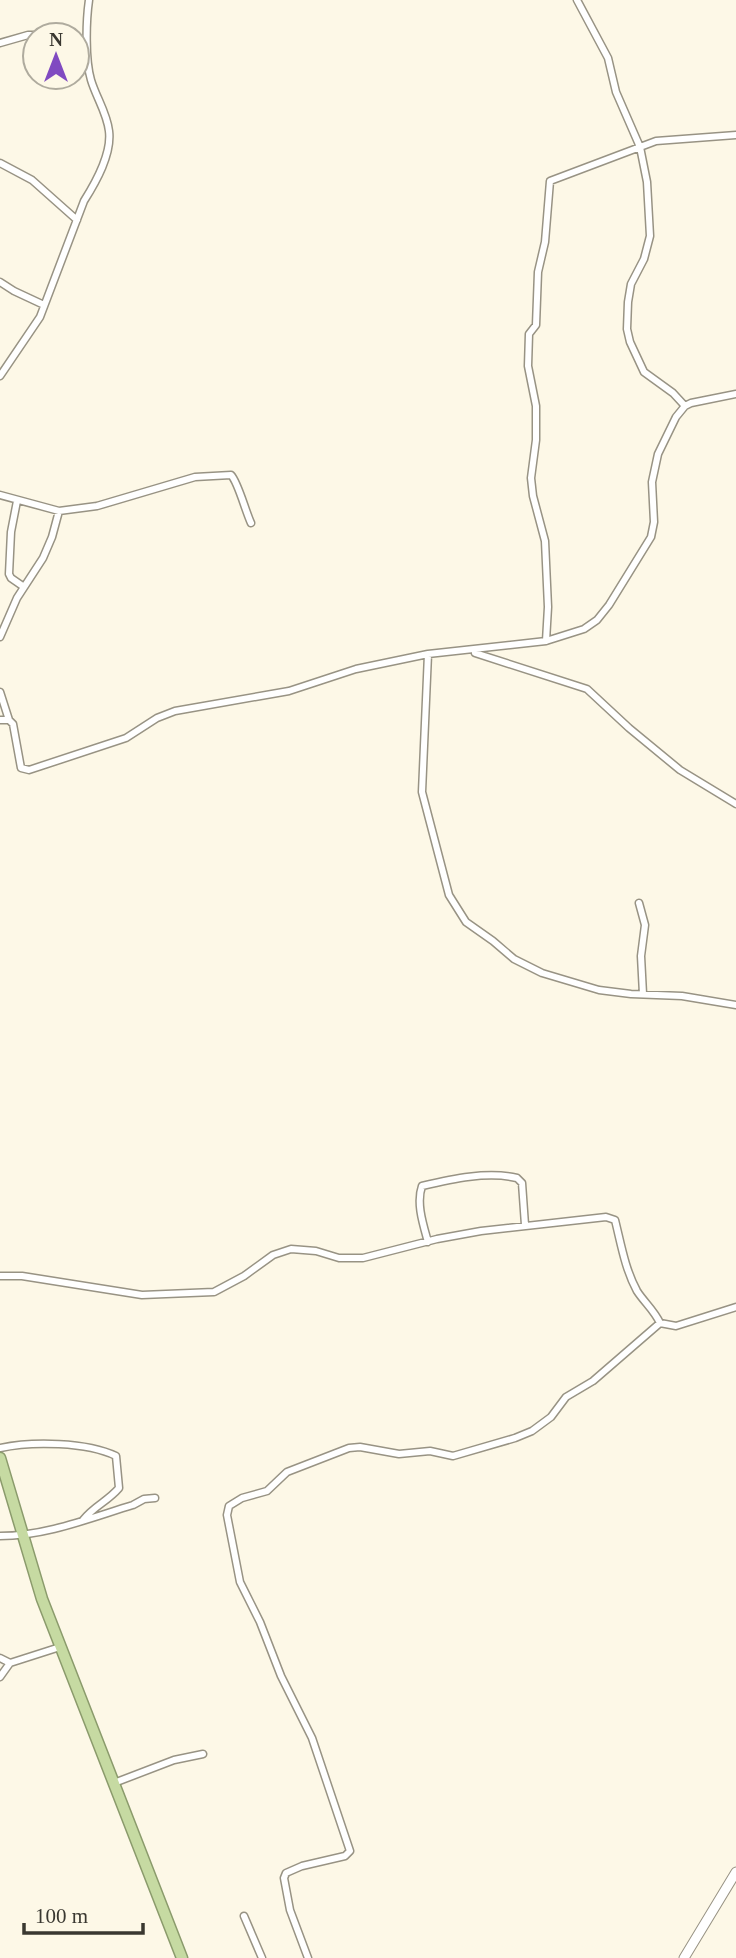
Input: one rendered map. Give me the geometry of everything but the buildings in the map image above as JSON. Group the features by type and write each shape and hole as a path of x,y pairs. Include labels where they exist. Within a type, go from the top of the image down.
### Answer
{"highway":[{"path":"0,1458 42,1599 182,1958"}],"main road":[{"path":"684,1958 736,1873"}],"street":[{"path":"87,21 89,0"},
{"path":"577,0 608,58 616,92 640,147 647,182 650,236 644,259 631,284 626,315 630,342 644,372 673,393 685,406"},
{"path":"0,43 21,37"},
{"path":"0,376 26,340 44,304 101,168 109,130 91,80"},
{"path":"546,641 548,607 545,541 531,478 536,440 536,405 528,366 529,334 536,325 538,272 547,224 550,181 663,140 736,135"},
{"path":"0,163 32,180 77,220"},
{"path":"0,282 44,304"},
{"path":"0,692 9,720 13,724 21,768 29,770 126,738 157,718 175,711 289,691 356,669 428,654 546,641 584,629 597,620 651,537 654,522 652,482 669,429 685,406 709,398 736,394"},
{"path":"0,495 59,511 97,506 195,477 231,475 237,482 251,523"},
{"path":"17,501 11,532 9,574 24,587"},
{"path":"0,637 17,598 43,558 59,511"},
{"path":"470,651 587,689 680,770 736,804"},
{"path":"428,654 422,792 449,895 473,928 523,964 594,988 695,997 736,1005"},
{"path":"0,720 9,720"},
{"path":"639,903 645,925 641,956 643,994"},
{"path":"428,1241 420,1214 420,1190 422,1186 445,1180 495,1175 517,1178 522,1184 525,1225"},
{"path":"0,1276 22,1276 142,1296 214,1292 244,1276 273,1255 291,1249 302,1248 348,1259 481,1231 611,1217 615,1220 622,1251 635,1287 660,1323 676,1326 736,1307"},
{"path":"308,1958 290,1910 284,1878 286,1873 302,1866 345,1856 350,1851 312,1738 240,1583 227,1516 229,1506 242,1498 267,1492 287,1472 349,1448 360,1447 399,1454 430,1451 453,1456 515,1438 551,1417 566,1398 593,1381 660,1323"},
{"path":"0,1448 58,1444 102,1451 117,1457 119,1488 103,1503 95,1506 83,1520"},
{"path":"0,1535 23,1536 155,1498"},
{"path":"0,1658 10,1662 60,1647"},
{"path":"0,1677 10,1662"},
{"path":"114,1783 174,1760 203,1754"},
{"path":"244,1916 262,1958"}]}
